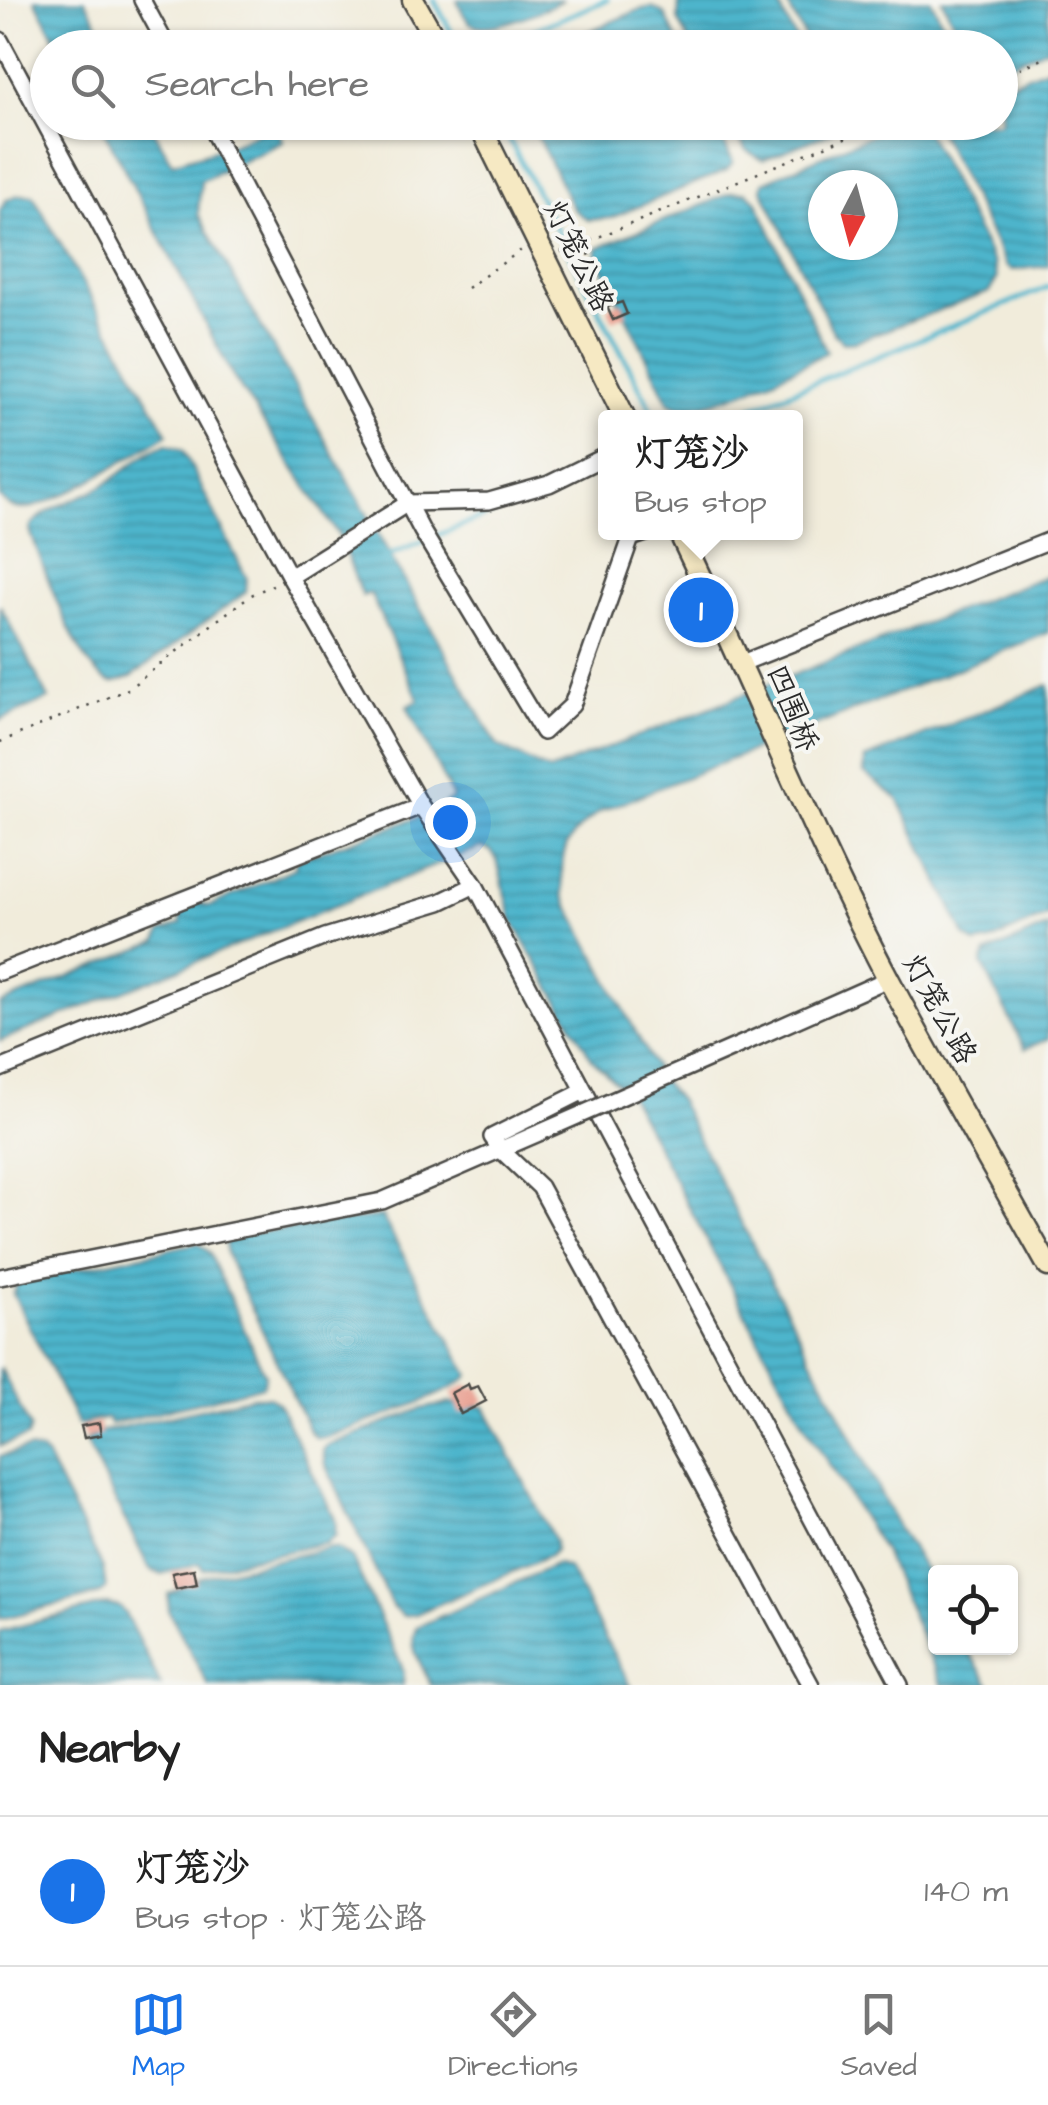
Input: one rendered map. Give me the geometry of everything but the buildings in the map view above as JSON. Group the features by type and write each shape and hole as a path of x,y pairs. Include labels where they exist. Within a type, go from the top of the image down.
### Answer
{"street":[{"path":"142,0 158,30"},
{"path":"413,0 430,30"},
{"path":"0,40 30,96"},
{"path":"54,140 290,577 422,806 475,885 900,1685"},
{"path":"218,140 422,531 543,732 572,705 630,540"},
{"name":"灯笼公路","path":"487,140 620,410"},
{"path":"290,577 408,503 489,501 549,484 598,460"},
{"path":"683,540 742,663 1048,541"},
{"name":"四围桥","path":"742,663 789,777"},
{"name":"灯笼公路","path":"789,777 888,979 1048,1266"},
{"path":"0,972 422,806"},
{"path":"0,1069 325,937 440,902 475,885"},
{"path":"0,1277 382,1201 888,979"},
{"path":"584,1091 492,1137 500,1150 540,1187 811,1685"}],"path":[{"path":"1018,69 1048,57"},
{"path":"556,254 840,140"},
{"path":"467,288 537,238"},
{"path":"583,243 613,302"},
{"path":"0,742 128,689 249,596 290,577"}],"water":[{"path":"35,0 85,0 102,30 51,30"},
{"path":"457,0 563,0 516,20 477,26 469,22"},
{"path":"679,0 776,0 791,30 683,30 678,20"},
{"path":"785,0 931,0 946,30 801,30"},
{"path":"942,0 1048,0 1048,48 1018,61 1018,30 957,30"},
{"path":"652,7 665,14 672,30 592,30"},
{"path":"1048,67 1048,266 1012,270 1006,266 943,140 1018,140 1018,79"},
{"path":"109,140 159,140 172,163 242,140 282,140 201,181 198,214 497,745 549,771 1048,575 1048,633 601,811 571,838 563,857 564,897 662,1081 679,1101 899,1529 928,1574 928,1653 884,1552 804,1424 630,1096 592,1059 513,922 496,858 490,850 481,847 0,1041 0,1004 157,942 161,932 181,924 179,899 196,896 209,906 295,868 296,860 432,813 453,798 407,706 419,700 370,593 362,596 339,536 234,378"},
{"path":"539,140 723,140 733,162 727,170 611,218 588,220 573,209"},
{"path":"740,140 812,140 762,160 745,149"},
{"path":"859,140 931,140 994,264 997,279 989,292 856,341 844,342 834,334 762,190 763,182"},
{"path":"733,192 746,192 756,200 827,352 722,400 682,407 669,402 596,256 597,248"},
{"path":"18,195 33,195 168,434 72,490 20,509 0,497 0,211 5,201"},
{"path":"167,444 183,450 247,579 246,592 131,677 112,683 86,659 74,638 31,526 48,512 98,488"},
{"path":"0,605 49,699 0,720"},
{"path":"1048,685 1048,915 991,941 975,944 965,936 898,799 864,773 865,759"},
{"path":"1048,926 1048,1039 1025,1049 982,964 986,954"},
{"path":"382,1216 469,1375 427,1399 317,1438 310,1432 227,1256 225,1242 238,1235"},
{"path":"198,1243 209,1252 265,1375 263,1386 110,1424 107,1418 78,1425 13,1294 19,1281"},
{"path":"0,1367 30,1428 27,1437 0,1446"},
{"path":"253,1397 269,1397 279,1404 335,1519 336,1535 327,1543 203,1569 199,1563 161,1574 150,1570 85,1441 104,1431"},
{"path":"450,1403 485,1407 555,1541 555,1550 416,1614 403,1616 393,1608 325,1464 323,1451 326,1446 421,1409"},
{"path":"28,1449 42,1452 47,1458 103,1568 106,1588 100,1594 0,1619 0,1456"},
{"path":"338,1548 352,1558 404,1671 403,1685 208,1685 169,1611 168,1594 202,1577"},
{"path":"557,1564 569,1569 630,1685 431,1685 414,1649 417,1627"},
{"path":"107,1604 120,1607 125,1613 161,1685 0,1685 0,1631"},
{"path":"929,1655 971,1655 990,1685 942,1685"}],"waterway":[{"path":"434,0 450,30"},
{"path":"533,30 607,0"},
{"path":"509,140 652,410"},
{"path":"747,410 1048,287"},
{"path":"576,479 598,469"},
{"path":"382,558 534,496"}],"place":[{"name":"灯笼沙","path":"701,610"}]}
